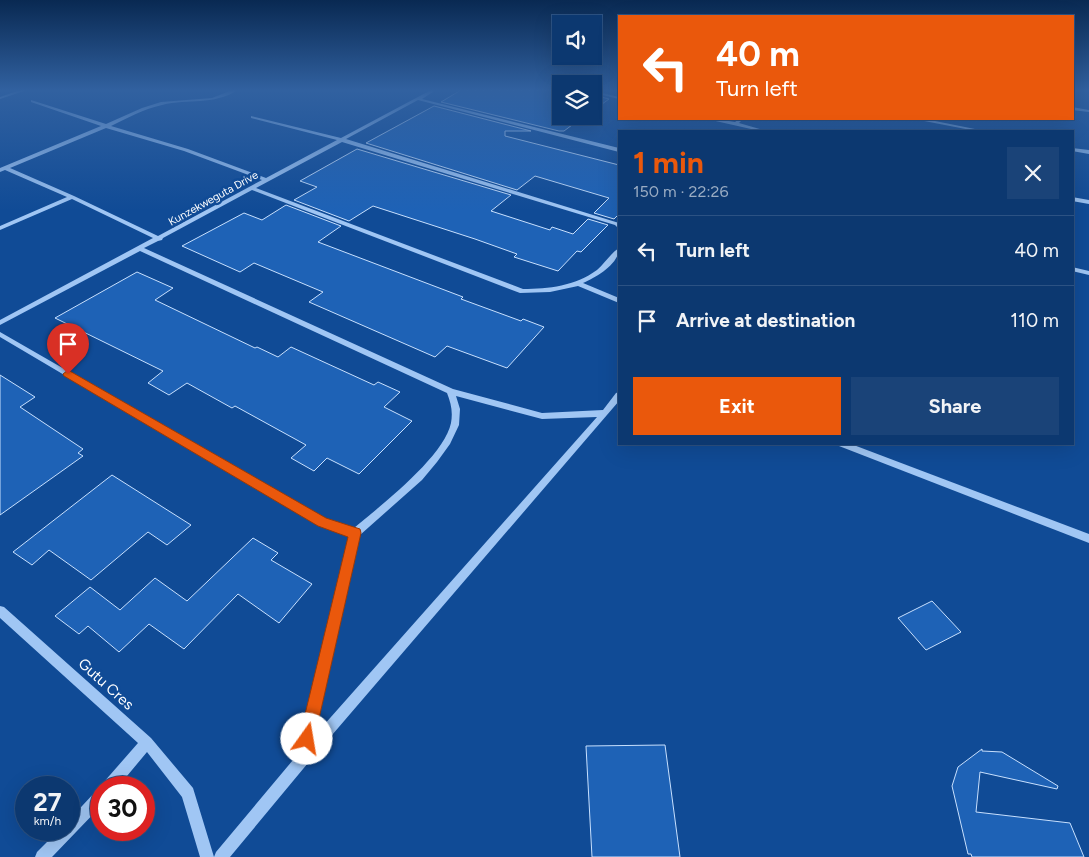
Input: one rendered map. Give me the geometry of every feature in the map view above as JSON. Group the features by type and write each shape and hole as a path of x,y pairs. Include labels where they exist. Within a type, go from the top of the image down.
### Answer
{"street":[{"path":"2,169 96,130"},
{"path":"119,130 186,150 266,180"},
{"path":"303,130 342,140 618,226"},
{"name":"Kunzekweguta Drive","path":"0,323 361,130"},
{"path":"540,130 618,150"},
{"path":"1074,149 1089,152"},
{"path":"2,169 72,198 160,239"},
{"path":"252,188 522,291 545,292 580,284 610,263 618,251"},
{"path":"0,228 72,198"},
{"path":"1074,199 1089,202"},
{"path":"141,249 450,391 542,416 606,413"},
{"path":"1074,269 1089,273"},
{"path":"580,284 618,301"},
{"path":"0,334 322,522 355,533"},
{"path":"303,758 355,533 422,475 453,433 457,410 450,391"},
{"path":"221,857 303,758 606,413 618,396"},
{"path":"847,445 1089,540"},
{"name":"Gutu Cres","path":"0,612 146,742"},
{"path":"118,776 146,742 188,793 207,857"},
{"path":"80,818 90,808"},
{"path":"42,857 58,841"}],"building":[{"path":"390,130 531,131 505,131 505,136 618,165 618,215 614,219 594,213 609,198 535,176 517,190 366,143"},
{"path":"357,149 511,195 491,211 550,230 552,227 573,234 588,219 608,225 581,252 577,251 558,271 514,257 517,254 475,239 373,206 349,221 294,200 317,187 300,181"},
{"path":"286,205 341,226 318,242 463,297 461,299 521,321 523,319 544,327 507,368 447,346 435,357 309,302 323,292 254,263 240,272 182,246 244,213 262,220"},
{"path":"137,272 173,288 155,300 255,348 257,347 278,357 291,347 374,385 378,382 400,392 384,407 412,421 359,474 327,458 314,471 291,458 306,445 235,406 232,408 187,383 169,395 148,383 163,371 55,318"},
{"path":"0,375 35,397 20,407 83,449 78,453 83,456 0,515"},
{"path":"112,475 191,525 167,545 148,532 91,580 49,550 32,565 13,552"},
{"path":"253,538 278,553 271,560 312,584 279,623 238,594 184,649 149,624 119,652 88,626 79,634 55,616 90,587 120,610 155,578 187,601"},
{"path":"932,601 961,632 926,650 898,618"},
{"path":"665,745 680,857 592,857 586,746"},
{"path":"982,749 982,751 1002,752 1058,786 1057,789 980,772 976,812 1070,823 1084,857 972,857 971,854 968,854 952,786 958,767"}],"route":[{"path":"68,374 322,522 355,533 307,739"}]}
